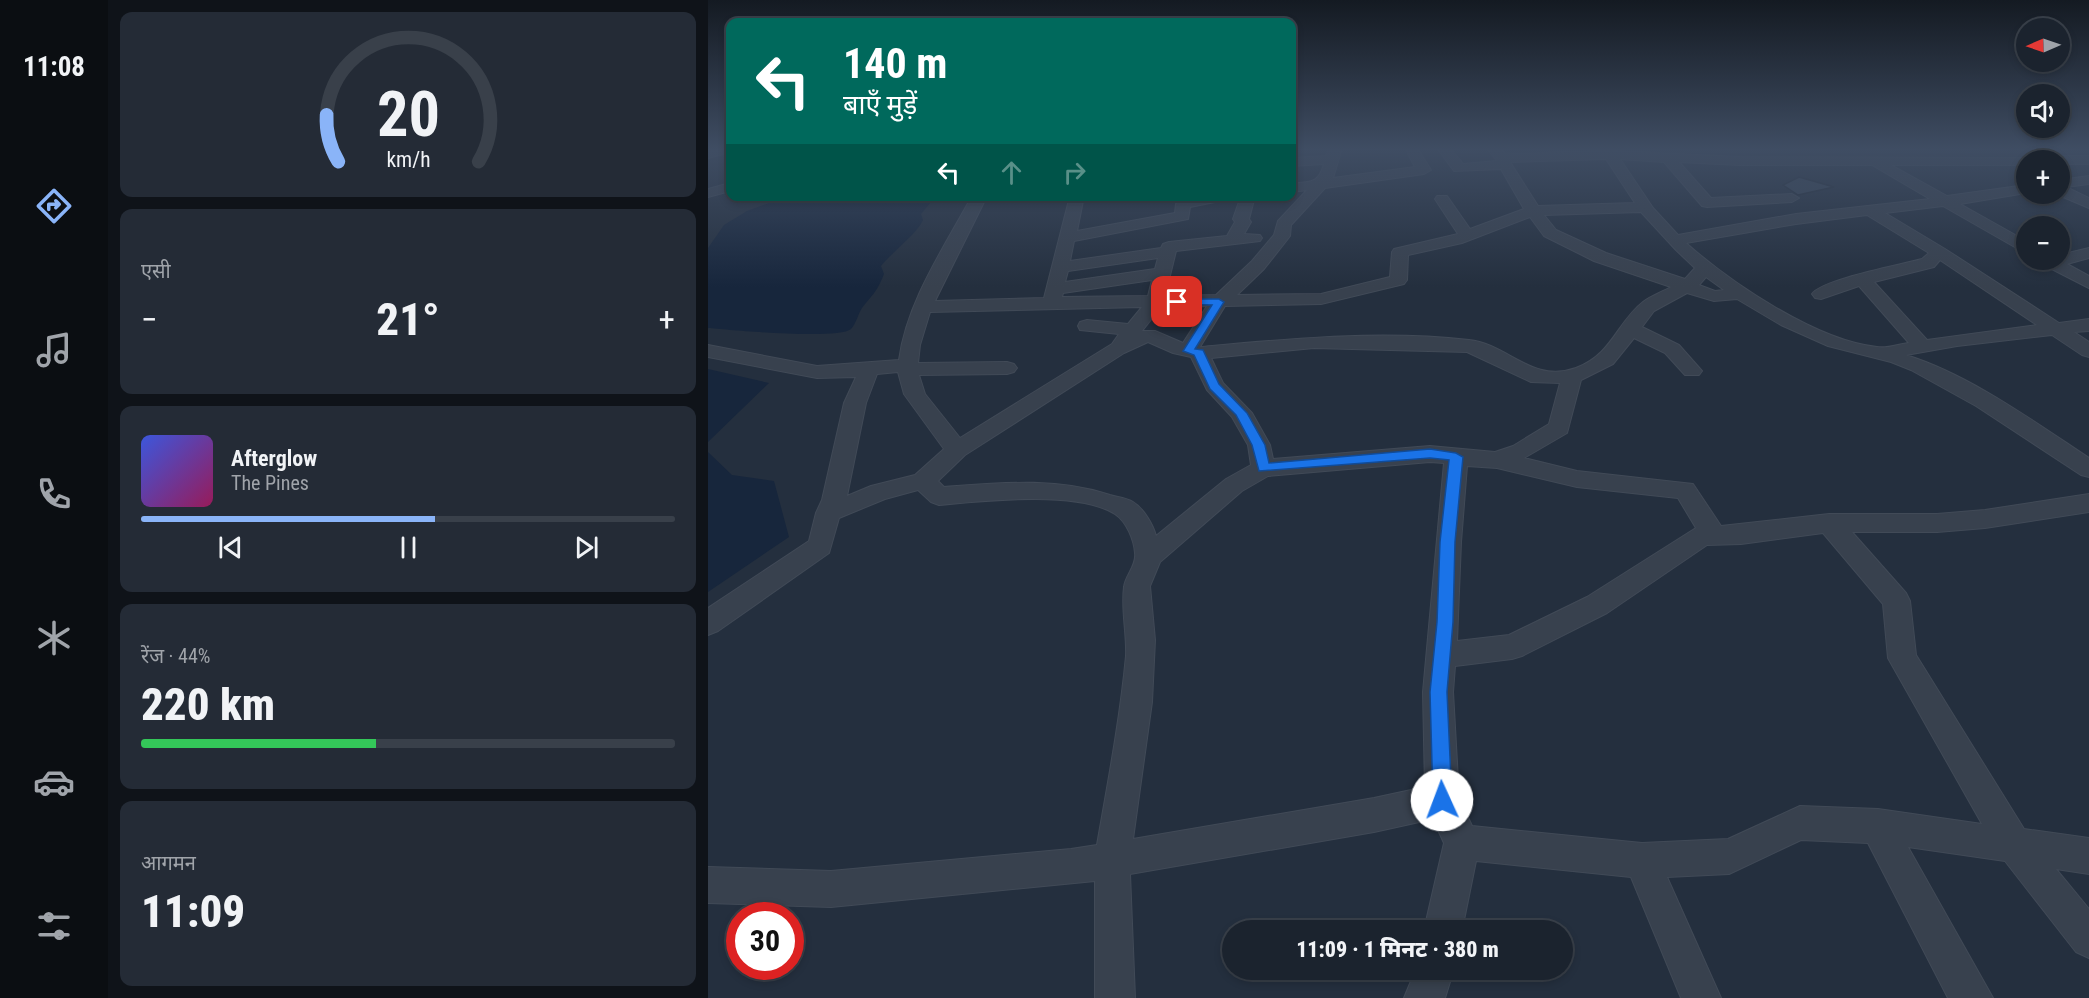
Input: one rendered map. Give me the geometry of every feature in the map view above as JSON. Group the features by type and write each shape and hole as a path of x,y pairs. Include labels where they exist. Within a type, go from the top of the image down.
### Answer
{"street":[{"path":"1193,352 1219,302 1258,265 1282,236 1283,224 1311,195"},
{"path":"1523,195 1550,233 1565,242 1714,296 1739,294"},
{"path":"1637,195 1675,240 1705,268 1739,294 1838,344 1926,370 2089,469"},
{"path":"1697,195 1707,203 1792,198"},
{"path":"1789,195 1815,216"},
{"path":"1934,195 2016,241"},
{"path":"1675,240 1815,216 1989,195"},
{"path":"2070,195 2089,204"},
{"path":"1442,199 1467,236"},
{"path":"957,450 911,387 907,367 909,346 923,307 977,201"},
{"path":"1054,296 1076,201"},
{"path":"1067,238 1183,216 1183,204 1194,201"},
{"path":"1233,240 1243,222 1241,219 1246,201"},
{"path":"1054,296 1155,303 1321,299 1398,280 1400,252 1467,236 1533,211 1646,207"},
{"path":"1869,210 1939,252 2089,351"},
{"path":"828,513 879,492 923,481 957,450 1117,349 1135,335 1155,303 1169,250 1158,220"},
{"path":"1060,267 1254,238"},
{"path":"1821,294 1838,286 1928,263 1939,252"},
{"path":"2070,257 2089,253"},
{"path":"1087,326 1135,335 1148,335 1193,352 1314,342 1424,342 1471,346 1538,378 1572,375 1580,374 1606,360 1648,307 1691,283 1705,268"},
{"path":"2067,270 2089,283"},
{"path":"923,307 1054,296 1162,273"},
{"path":"1863,280 1922,346"},
{"path":"1877,354 1922,346 2089,325"},
{"path":"1631,329 1672,349 1692,371"},
{"path":"708,351 817,372 907,367 1008,368"},
{"path":"1193,352 1214,386 1241,413 1259,445 1263,468"},
{"path":"708,623 820,546 828,513 834,500 855,403 869,369"},
{"path":"1497,459 1521,451 1559,428 1572,375"},
{"path":"1115,998 1112,860 1137,702 1141,640 1137,586 1149,556 1234,485 1263,468 1430,454 1497,459 1577,479 1684,490 1714,536"},
{"path":"1445,920 1462,842 1442,800 1438,692 1456,457"},
{"path":"923,481 939,496 1000,491 1051,491 1091,496 1124,508 1142,529 1149,556"},
{"path":"1442,655 1512,647 1597,605 1702,536 1741,535 1829,523 1947,522 1985,519 2089,503"},
{"path":"1829,523 1896,602 1902,658 2014,845 2089,939"},
{"path":"708,885 831,889 1071,867 1442,800"},
{"path":"1462,842 1642,861 1730,856 1800,823 1878,826 2089,856"},
{"path":"1878,826 1963,986 1973,998"},
{"path":"1642,861 1701,998"},
{"path":"1424,998 1433,980"}],"water":[{"path":"771,201 932,201 921,214 923,220 916,231 881,266 884,274 851,329 826,334 806,334 708,328 708,248 724,225 747,211"},
{"path":"708,369 769,383 708,442"},
{"path":"708,452 732,475 774,481 789,537 708,592"}],"route":[{"path":"1177,302 1219,302 1188,351 1199,353 1214,386 1241,413 1259,445 1263,468 1430,454 1456,457 1438,692 1442,800"}]}
